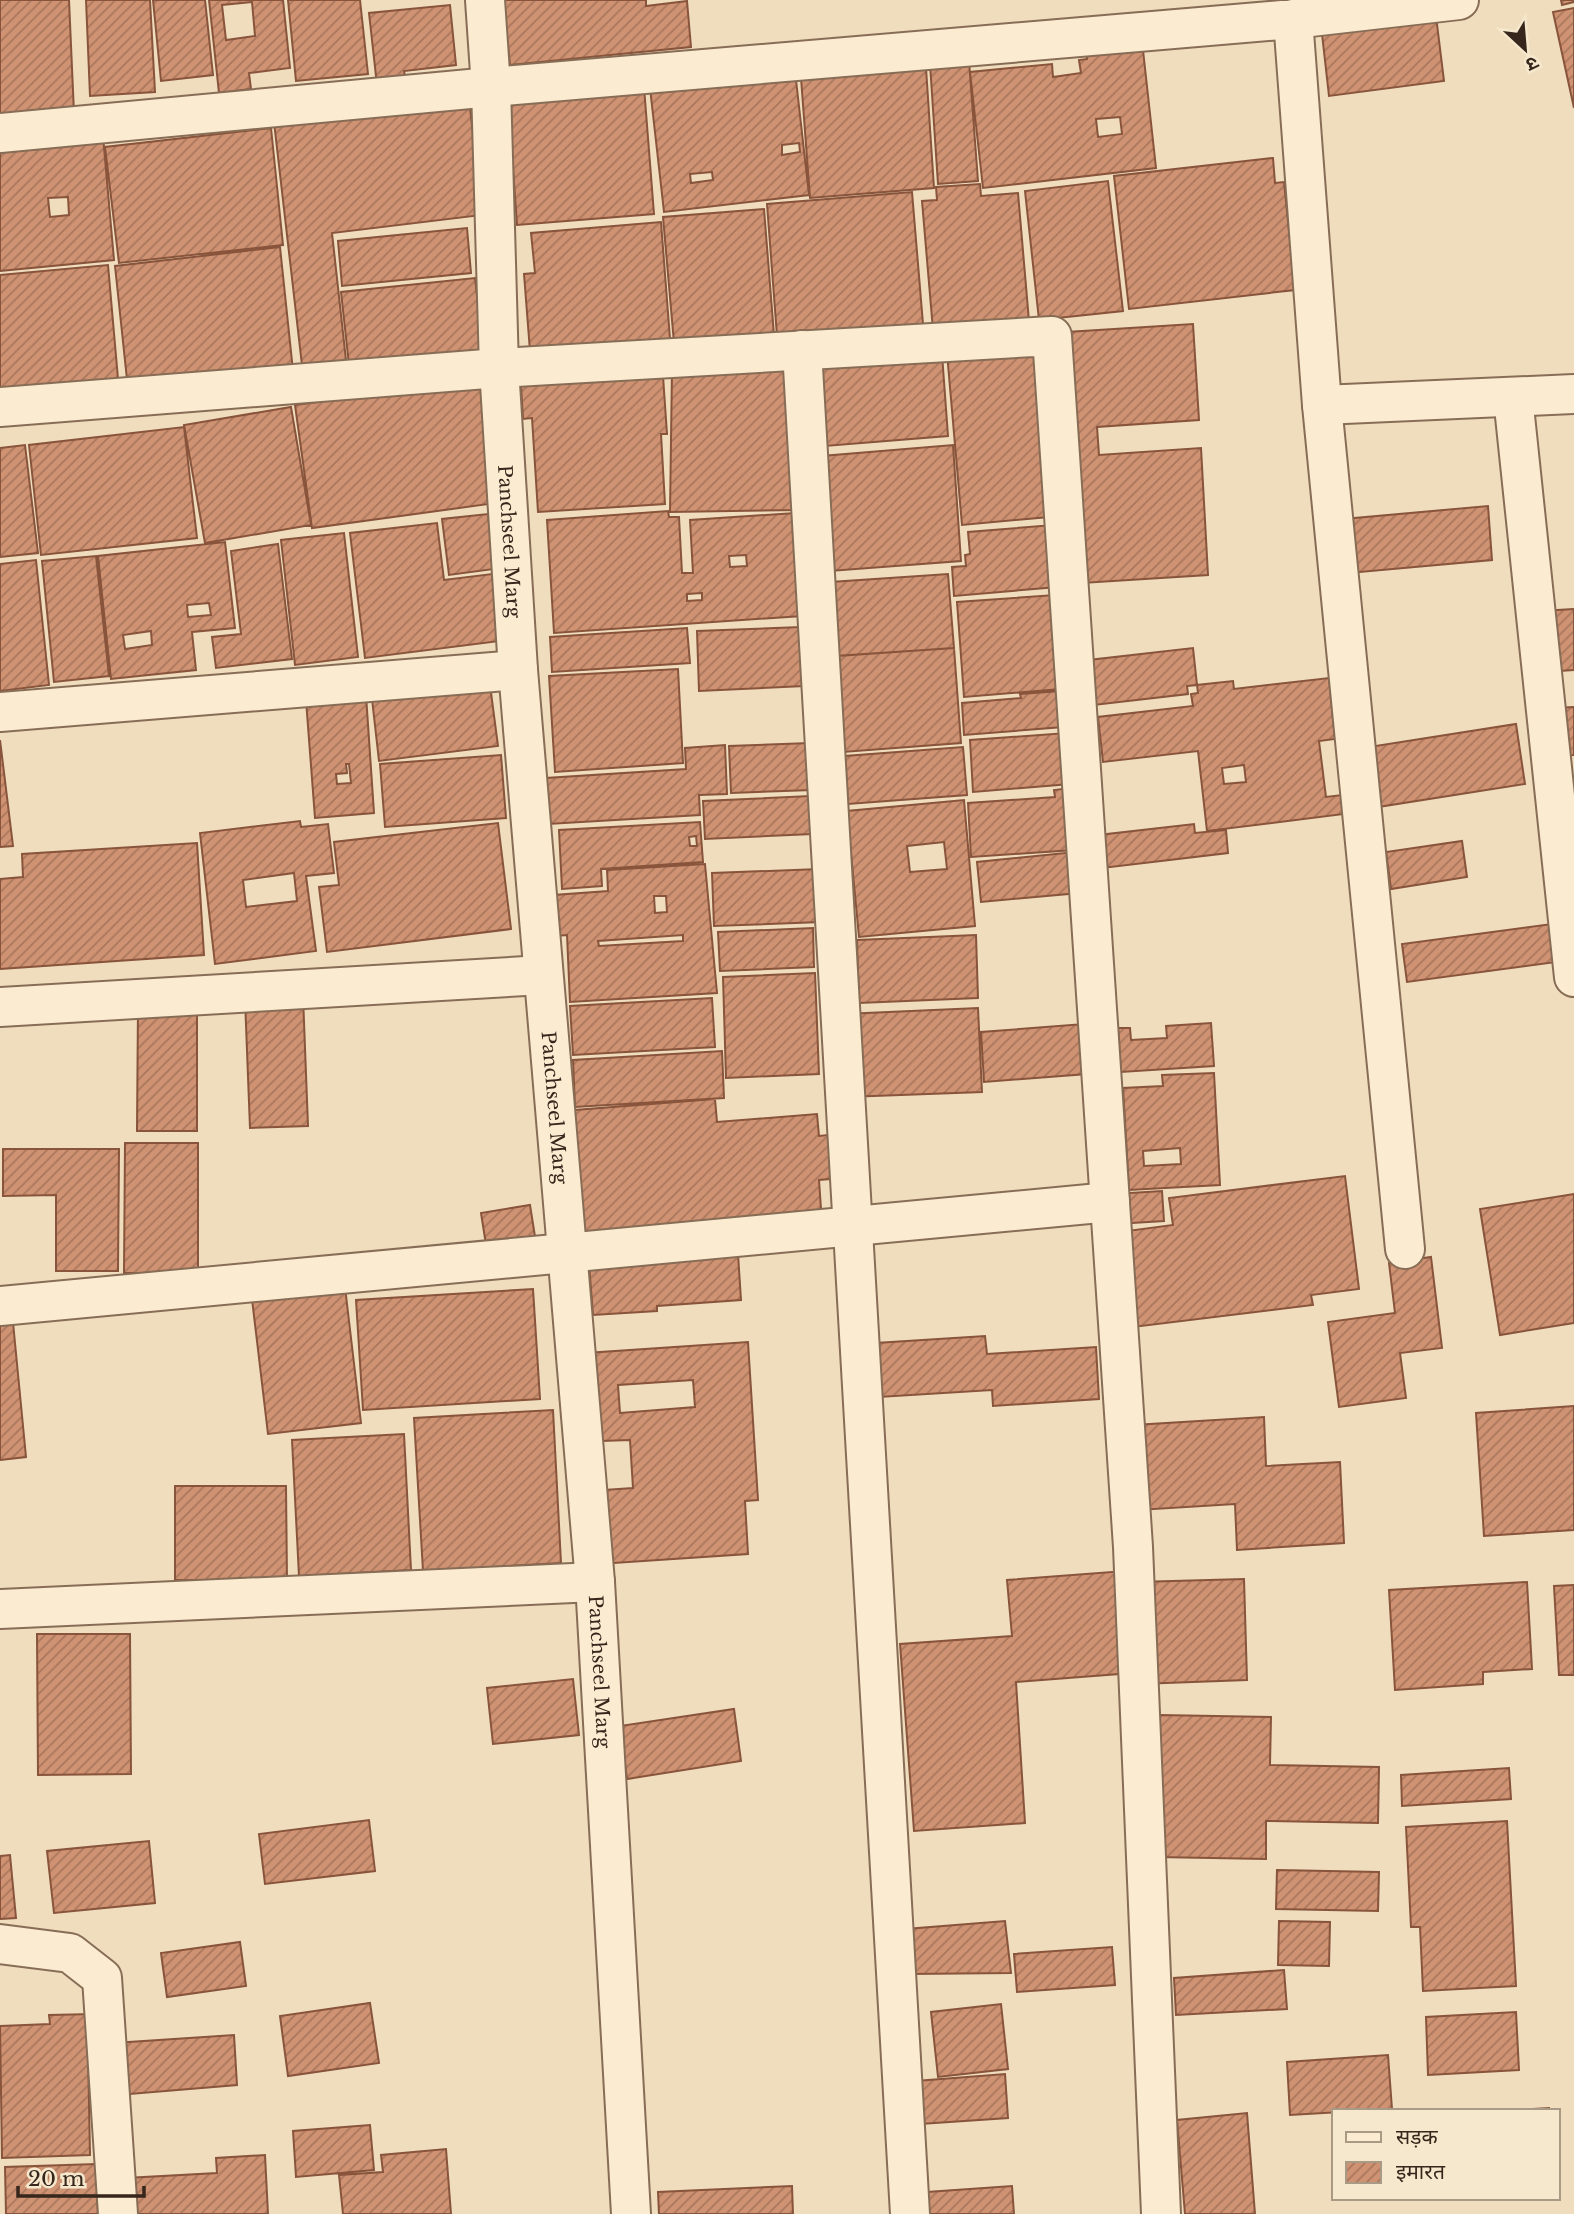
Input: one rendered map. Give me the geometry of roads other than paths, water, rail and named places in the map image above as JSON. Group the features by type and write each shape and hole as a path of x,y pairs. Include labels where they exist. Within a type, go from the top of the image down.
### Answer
{"street":[{"name":"Panchseel Marg","path":"485,0 492,87 499,368 518,670 595,1582 631,2214"},
{"path":"0,133 492,87 1293,19 1459,0"},
{"path":"1293,19 1322,405 1405,1249"},
{"path":"0,407 499,368 1052,336 1133,1547 1161,2214"},
{"path":"802,350 909,2214"},
{"path":"1322,405 1574,394"},
{"path":"1513,397 1574,977"},
{"path":"0,712 518,670"},
{"path":"0,1007 542,975"},
{"path":"0,1306 1110,1202"},
{"path":"0,1609 595,1582"},
{"path":"0,1944 70,1953 102,1978 118,2214"}]}
